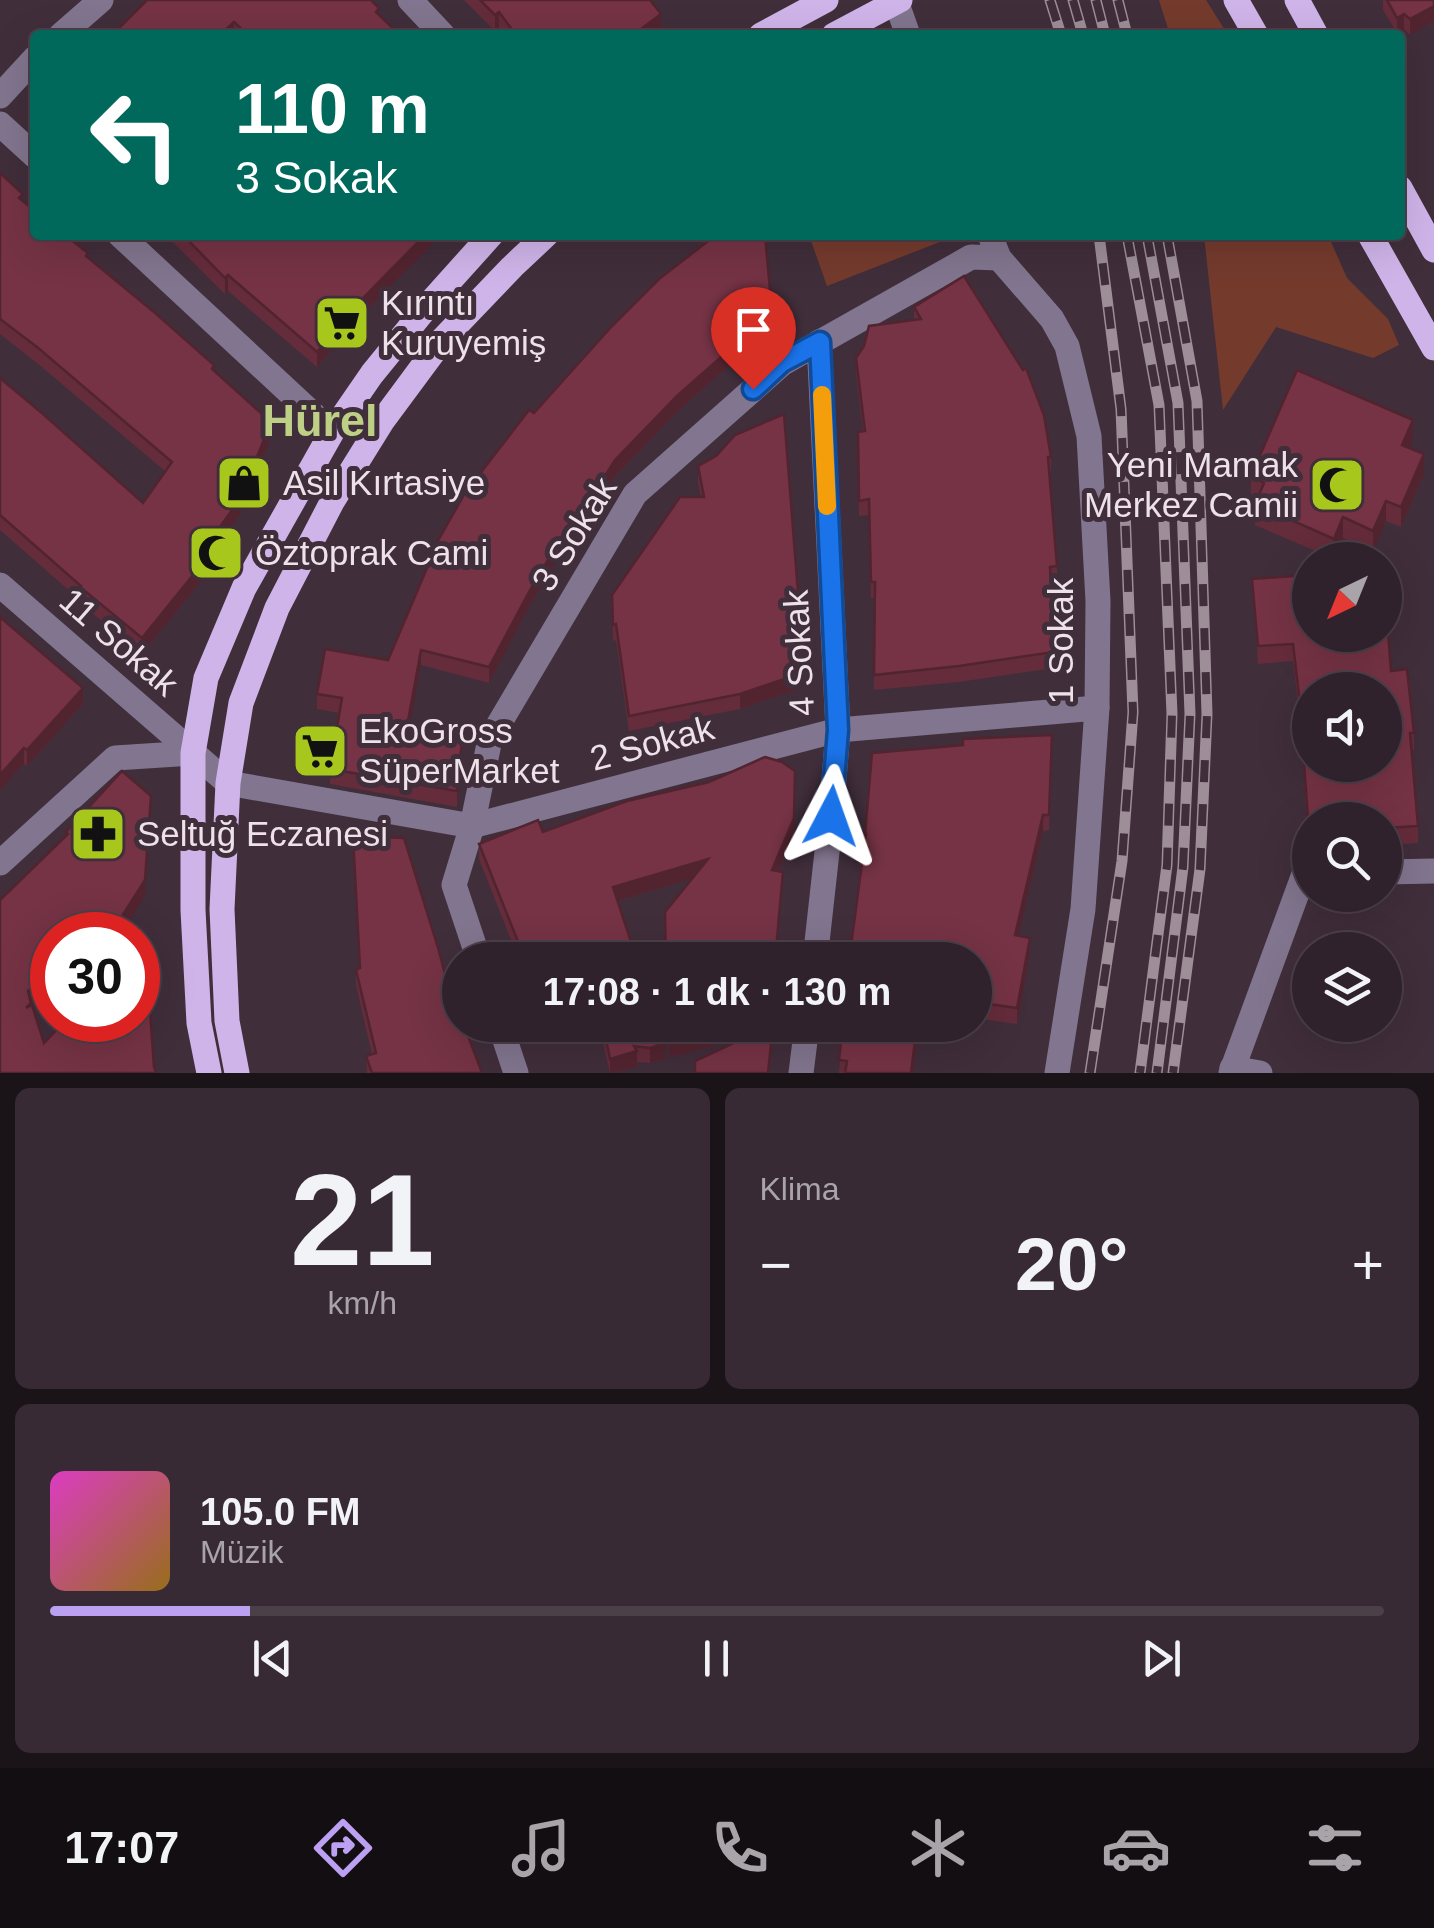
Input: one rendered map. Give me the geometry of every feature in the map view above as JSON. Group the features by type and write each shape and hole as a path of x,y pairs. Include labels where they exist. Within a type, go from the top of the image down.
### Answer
{"main road":[{"path":"771,30 826,0"},
{"path":"1236,0 1253,30"},
{"path":"1296,0 1313,30"},
{"path":"843,30 898,1"},
{"path":"1405,197 1434,250"},
{"path":"209,1073 198,1023 193,910 193,753 206,678 244,588 332,432 406,332 488,240"},
{"path":"237,1073 227,1021 222,909 228,783 242,702 277,608 332,502 383,420 443,339 541,240"},
{"path":"1373,240 1434,348"}],"street":[{"path":"67,30 101,0"},
{"path":"410,0 438,30"},
{"path":"898,1 907,30"},
{"path":"0,96 30,63"},
{"path":"0,124 30,151"},
{"path":"125,240 332,432"},
{"name":"3 Sokak","path":"473,942 454,885 472,826 490,739 635,494 782,362 995,247"},
{"name":"1 Sokak","path":"995,247 1068,346 1088,436 1098,601 1097,708 1082,909 1058,1073"},
{"name":"4 Sokak","path":"816,942 838,730 820,342"},
{"name":"11 Sokak","path":"0,585 228,783"},
{"name":"2 Sokak","path":"228,783 472,826 838,730 1097,708"},
{"path":"0,863 115,758 193,753"},
{"path":"1402,872 1434,872"},
{"path":"1260,1073 1232,1070 1292,907"},
{"path":"506,1042 516,1073"},
{"path":"802,1073 805,1042"}],"shaded area":[{"path":"1159,0 1206,0 1225,30 1168,30"},
{"path":"811,240 945,240 827,286"},
{"path":"1205,240 1330,240 1347,278 1388,319 1399,345 1373,358 1276,327 1223,410"}],"building":[{"path":"147,0 371,0 379,8 376,12 395,30 243,30 234,22 225,30 117,30"},
{"path":"480,0 650,0 661,14 640,30 512,30 499,12 495,15"},
{"path":"1387,0 1434,0 1434,6 1410,19 1404,14 1397,18"},
{"path":"0,173 23,194 19,198 30,207 30,240 71,240 214,365 212,369 271,422 240,499 204,549 210,554 142,638 0,515 0,378 143,503 172,462 0,319"},
{"path":"188,240 420,240 317,352 228,275 225,278"},
{"path":"710,240 765,240 772,312 677,396 615,460 575,523 571,521 489,667 421,650 406,732 462,741 457,791 330,769 342,698 317,694 325,649 388,660 430,561 427,560 465,493 529,410 534,413 659,279"},
{"path":"964,276 1023,370 1026,368 1044,415 1051,457 1057,566 1050,567 1054,652 874,675 875,582 871,582 869,499 859,501 858,432 865,431 856,358 869,326 921,319 914,307"},
{"name":"Yeni Mamak Merkez Camii","path":"1297,370 1413,420 1402,445 1424,454 1401,507 1386,501 1373,531 1343,517 1334,539 1255,504 1264,483 1251,476"},
{"path":"784,414 808,671 740,694 629,716 616,624 613,625 612,595 680,497 704,497 698,466 716,456 735,435"},
{"path":"1292,576 1292,644 1258,646 1252,579"},
{"path":"0,617 83,688 0,775"},
{"path":"1294,652 1390,652 1391,671 1407,669 1418,826 1402,827 1402,802 1307,802 1305,782 1402,782 1402,672 1296,672"},
{"path":"1052,735 1049,815 1043,815 1015,935 1030,938 1017,1008 992,1004 992,942 851,942 872,753 963,745 963,739"},
{"path":"765,757 795,771 794,818 772,870 783,872 777,942 666,942 665,912 708,859 613,887 631,942 518,942 479,844 538,820 543,832 627,801 709,782"},
{"path":"122,771 151,796 145,880 125,912 30,912 30,1004 26,1008 30,1006 30,1042 152,1042 156,1073 0,1073 0,900"},
{"path":"353,836 404,838 442,963 442,1042 470,1042 482,1073 372,1073 366,1056 376,1053 356,970 360,968"},
{"path":"606,1042 665,1043 650,1048 634,1046 637,1051 610,1059"},
{"path":"736,1042 771,1042 768,1073 695,1073 695,1061"},
{"path":"841,1042 915,1042 911,1073 845,1073 847,1061 839,1060"}],"railway":[{"path":"1050,0 1059,30"},
{"path":"1073,0 1082,30"},
{"path":"1096,0 1104,30"},
{"path":"1118,0 1126,30"},
{"path":"1090,1073 1122,861 1133,712 1121,409 1100,240"},
{"path":"1128,240 1159,405 1172,714 1167,865 1140,1073"},
{"path":"1148,240 1178,403 1190,714 1183,867 1157,1073"},
{"path":"1168,240 1197,401 1207,714 1200,869 1173,1073"}],"slow traffic":[{"path":"822,395 827,506"}],"place":[{"name":"Kırıntı Kuruyemiş","path":"342,323"},
{"name":"Asil Kırtasiye","path":"244,483"},
{"name":"Yeni Mamak Merkez Camii","path":"1337,485"},
{"name":"Öztoprak Cami","path":"216,553"},
{"name":"EkoGross SüperMarket","path":"320,751"},
{"name":"Seltuğ Eczanesi","path":"98,834"}],"district":[{"name":"Hürel","path":"320,420"}],"route":[{"path":"753,389 782,362 820,342 838,730 831,816"}]}
